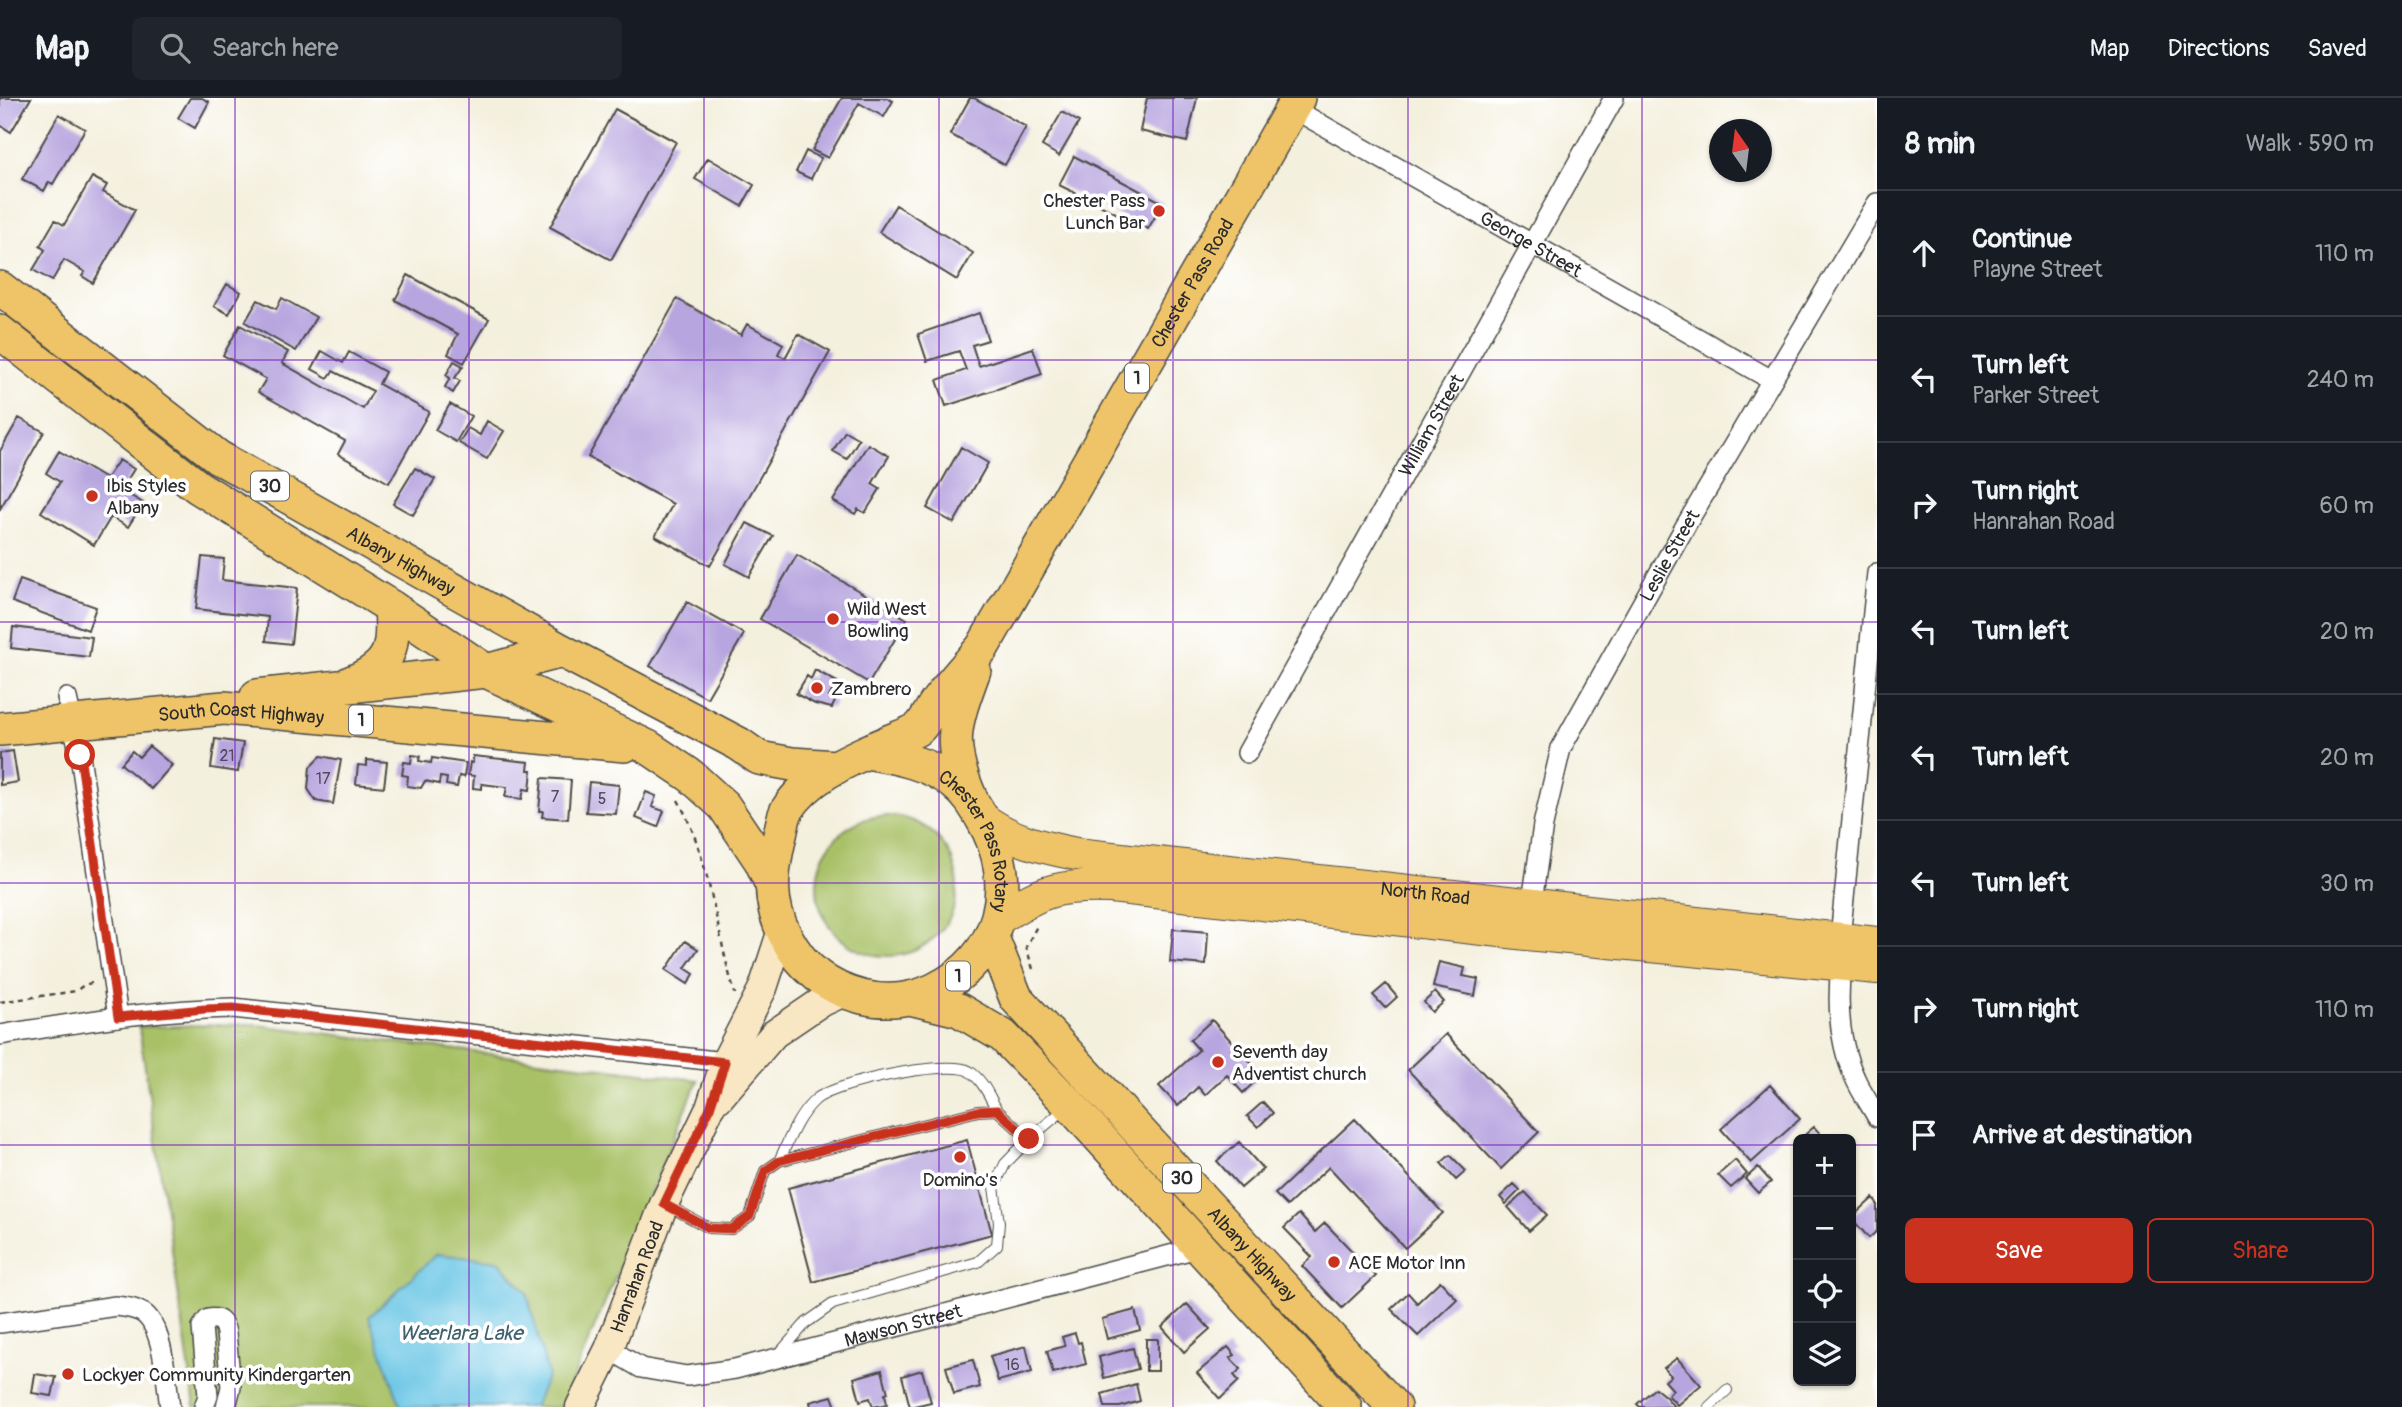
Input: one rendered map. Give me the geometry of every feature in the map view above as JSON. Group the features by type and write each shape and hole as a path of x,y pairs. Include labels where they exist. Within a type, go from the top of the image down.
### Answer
{"highway":[{"name":"Chester Pass Road","path":"977,809 959,771 954,740 958,713 982,648 1295,103"},
{"name":"Albany Highway","path":"0,288 218,457 562,651 739,744 759,758 792,764 836,767"},
{"name":"30","path":"0,332 198,486 391,607 486,671 648,747"},
{"path":"198,486 218,457"},
{"path":"338,688 367,676 378,669 387,658 393,639 391,607"},
{"name":"Chester Pass Road","path":"866,752 919,728 937,701 982,648"},
{"name":"South Coast Highway","path":"0,729 70,709 197,701 486,671 562,651"},
{"name":"South Coast Highway","path":"0,707 225,708 648,747"},
{"name":"1","path":"648,747 691,776 724,806 761,860 771,883"},
{"name":"Chester Pass Rotary","path":"866,752 918,763 953,782 977,809 991,834 1002,867 1002,893 995,927 982,950 958,976 935,989 910,998 877,1001 844,992 811,972 797,957 782,930 774,907 771,883 786,812 808,784 836,767 866,752"},
{"name":"Albany Highway","path":"995,927 1016,998 1394,1407"},
{"name":"Albany Highway","path":"910,998 958,1010 1003,1036 1070,1104 1345,1407"}],"main road":[{"name":"North Road","path":"977,809 1021,841 1076,854 1530,920"},
{"name":"North Road","path":"995,927 1024,902 1053,889 1077,886 1530,920 1840,951 1877,943"},
{"name":"Hanrahan Road","path":"580,1407 609,1349 664,1204 710,1108 725,1062 763,988 782,930"},
{"name":"North Road","path":"1840,951 1877,968"},
{"name":"Hanrahan Road","path":"710,1108 774,1034 818,1004 844,992"}],"street":[{"name":"William Street","path":"1247,753 1614,98"},
{"name":"George Street","path":"1295,103 1770,380"},
{"name":"Leslie Street","path":"1530,920 1543,825 1561,748 1770,380 1877,203"},
{"path":"1877,573 1839,983 1841,1031 1854,1077 1877,1116"},
{"path":"70,709 118,1017"},
{"path":"0,1035 118,1017 233,1008 725,1062"},
{"name":"Mawson Street","path":"609,1349 641,1368 687,1376 734,1369 1200,1247"},
{"path":"0,1323 116,1306 134,1308 144,1313 157,1331 170,1407"},
{"path":"204,1407 208,1395 202,1327 208,1319 214,1318 225,1326 226,1333 231,1387 226,1407"}],"lane":[{"path":"779,1161 795,1125 815,1099 854,1082 947,1066 967,1069 981,1080 997,1110 1029,1139"},
{"path":"776,1359 806,1323 833,1304 978,1262 997,1245 999,1223 993,1187 1005,1164 1070,1104"},
{"path":"664,1204 709,1228 732,1229 750,1216 765,1171 779,1161 978,1111 997,1110"},
{"path":"1709,1407 1727,1390"}],"path":[{"path":"678,799 704,861 725,959 737,999"},
{"path":"0,1002 76,991 84,985 102,981"}],"green space":[{"path":"887,816 914,821 937,836 952,859 957,886 952,913 937,936 914,951 887,956 860,951 837,936 822,913 817,886 822,859 837,836 860,821"},
{"path":"250,1024 698,1080 561,1407 195,1407 139,1027"}],"water":[{"name":"Weerlara Lake","path":"437,1254 499,1261 527,1293 548,1375 534,1407 401,1407 369,1317"}],"building":[{"path":"0,98 31,98 11,132 0,125"},
{"path":"190,98 202,98 209,102 195,128 178,118"},
{"path":"842,98 887,98 893,101 884,117 859,103 828,158 812,150"},
{"path":"970,98 1026,127 1005,165 950,134"},
{"path":"1147,98 1197,98 1187,142 1140,131"},
{"path":"615,109 676,142 611,260 550,227"},
{"path":"1062,112 1079,122 1059,156 1042,146"},
{"path":"59,114 85,129 53,184 49,182 44,191 22,179"},
{"path":"806,151 821,158 811,179 796,172"},
{"path":"1074,156 1163,203 1148,229 1059,185"},
{"path":"708,158 754,185 742,206 695,179"},
{"path":"92,177 107,185 103,192 135,210 93,283 82,276 85,272 64,260 52,281 33,270 45,250 40,246 55,220 64,225"},
{"path":"896,205 973,253 957,280 879,232"},
{"path":"408,275 489,319 464,363 448,354 458,334 395,300"},
{"path":"227,284 241,292 229,314 214,306"},
{"path":"282,298 316,317 296,351 245,322 258,300 276,309"},
{"path":"677,299 741,335 747,324 783,344 778,354 785,358 798,334 830,352 710,566 655,536 673,504 588,457"},
{"path":"979,313 988,340 972,345 979,366 1033,348 1042,374 946,406 937,380 966,370 959,351 927,361 918,334"},
{"path":"240,325 288,352 282,363 363,409 373,391 333,371 328,378 312,369 322,351 343,363 349,352 385,372 379,384 429,412 389,483 338,454 345,441 258,392 266,379 223,355"},
{"path":"454,361 463,366 455,378 460,381 453,393 445,387 450,378 446,375"},
{"path":"450,404 471,416 456,442 435,430"},
{"path":"19,418 44,432 0,509 0,451"},
{"path":"487,421 504,431 487,459 459,443 468,428 480,435"},
{"path":"845,431 859,439 847,459 833,451"},
{"path":"868,444 889,456 872,484 880,489 865,513 858,509 855,514 833,501"},
{"path":"961,447 988,463 954,523 927,508"},
{"name":"Ibis Styles Albany","path":"59,451 106,479 119,460 134,469 121,490 143,503 128,527 111,517 94,545 41,512 60,482 46,473"},
{"path":"415,468 435,479 413,515 393,504"},
{"path":"747,523 773,536 749,577 725,564"},
{"name":"Wild West Bowling","path":"797,555 907,619 869,683 760,619"},
{"path":"202,557 224,559 222,580 297,588 291,644 266,641 268,617 196,609"},
{"path":"20,580 96,607 88,630 12,602"},
{"path":"687,602 744,634 707,698 650,666"},
{"path":"13,627 92,637 89,657 11,648"},
{"name":"Zambrero","path":"815,670 837,682 829,697 835,701 832,708 815,704 796,694 807,676 811,679"},
{"path":"215,739 243,743 238,772 211,768"},
{"path":"149,746 172,765 151,789 121,764 132,751 139,757"},
{"path":"13,751 18,782 0,785 0,753"},
{"path":"412,755 420,756 419,761 431,763 432,758 466,763 464,777 459,776 457,787 446,785 447,778 440,777 439,784 425,781 421,788 407,786 408,776 402,775 404,762 411,763"},
{"path":"321,756 341,760 333,804 316,801 308,789 310,767"},
{"path":"473,756 529,762 528,770 532,770 530,790 524,789 522,799 505,797 507,787 482,784 482,789 473,788 474,776 468,775"},
{"path":"367,760 387,762 384,787 356,784 358,765 367,766"},
{"path":"542,778 571,780 568,819 542,817 543,811 539,811"},
{"path":"589,782 619,785 616,814 586,812"},
{"path":"646,792 656,796 652,807 664,811 658,827 636,818"},
{"path":"1173,929 1208,932 1206,965 1170,962"},
{"path":"685,941 698,949 685,968 694,974 688,984 666,970"},
{"path":"1439,962 1465,968 1463,976 1478,979 1475,996 1433,987"},
{"path":"1386,984 1397,997 1385,1008 1373,995"},
{"path":"1435,992 1444,1002 1432,1012 1424,1002"},
{"name":"Seventh day Adventist church","path":"1212,1020 1262,1075 1243,1093 1227,1075 1205,1095 1198,1087 1178,1106 1159,1086 1199,1050 1190,1040"},
{"path":"1446,1034 1539,1132 1501,1169 1408,1070"},
{"path":"1770,1085 1800,1119 1751,1163 1721,1129"},
{"path":"1263,1102 1273,1113 1258,1127 1247,1116"},
{"path":"1355,1119 1443,1213 1405,1248 1329,1167 1287,1206 1275,1194"},
{"path":"1814,1127 1820,1134 1806,1134"},
{"path":"967,1140 992,1234 813,1282 788,1188"},
{"path":"1239,1142 1263,1169 1241,1188 1217,1161"},
{"path":"1450,1155 1466,1171 1456,1180 1441,1163"},
{"path":"1735,1160 1747,1174 1731,1188 1718,1175"},
{"path":"1758,1167 1771,1182 1758,1193 1745,1179"},
{"path":"1514,1184 1520,1190 1506,1204 1500,1197"},
{"path":"1525,1192 1547,1215 1529,1231 1508,1207"},
{"path":"1873,1198 1877,1203 1877,1231 1869,1238 1856,1224 1856,1213"},
{"name":"ACE Motor Inn","path":"1299,1214 1315,1232 1325,1223 1376,1276 1342,1308 1302,1266 1312,1257 1284,1228"},
{"path":"1440,1281 1457,1299 1418,1336 1391,1309 1408,1293 1417,1303"},
{"path":"1187,1304 1210,1329 1184,1352 1162,1327"},
{"path":"1135,1310 1140,1330 1107,1339 1102,1319"},
{"path":"1075,1333 1078,1343 1081,1342 1086,1364 1053,1373 1047,1351 1065,1346 1062,1337"},
{"path":"1146,1339 1158,1339 1158,1371 1146,1371"},
{"path":"1026,1346 1032,1372 998,1381 990,1356"},
{"path":"1228,1347 1235,1355 1230,1358 1241,1369 1234,1375 1239,1381 1220,1399 1197,1373"},
{"path":"1133,1348 1138,1369 1104,1378 1099,1357"},
{"path":"1677,1358 1701,1385 1677,1405 1668,1395 1673,1390 1665,1381 1671,1376 1664,1368"},
{"path":"973,1360 980,1387 954,1394 946,1367"},
{"path":"882,1370 888,1393 885,1394 887,1404 873,1407 870,1398 860,1401 854,1378"},
{"path":"922,1370 931,1402 910,1407 902,1376"},
{"path":"35,1374 56,1377 52,1396 32,1393"},
{"path":"1136,1384 1140,1401 1120,1407 1105,1407 1102,1394"},
{"path":"1655,1388 1674,1407 1640,1407 1637,1404"},
{"path":"832,1396 836,1407 811,1407 810,1402"}],"place":[{"name":"Chester Pass Lunch Bar","path":"1159,211"},
{"name":"Ibis Styles Albany","path":"92,496"},
{"name":"Wild West Bowling","path":"833,619"},
{"name":"Zambrero","path":"817,688"},
{"name":"Seventh day Adventist church","path":"1218,1062"},
{"name":"Domino's","path":"960,1157"},
{"name":"ACE Motor Inn","path":"1334,1262"},
{"name":"Lockyer Community Kindergarten","path":"68,1374"}],"route":[{"path":"80,755 118,1017 233,1008 725,1062 710,1108 664,1204 709,1228 732,1229 750,1216 765,1171 779,1161 978,1111 997,1110 1029,1139"}]}
